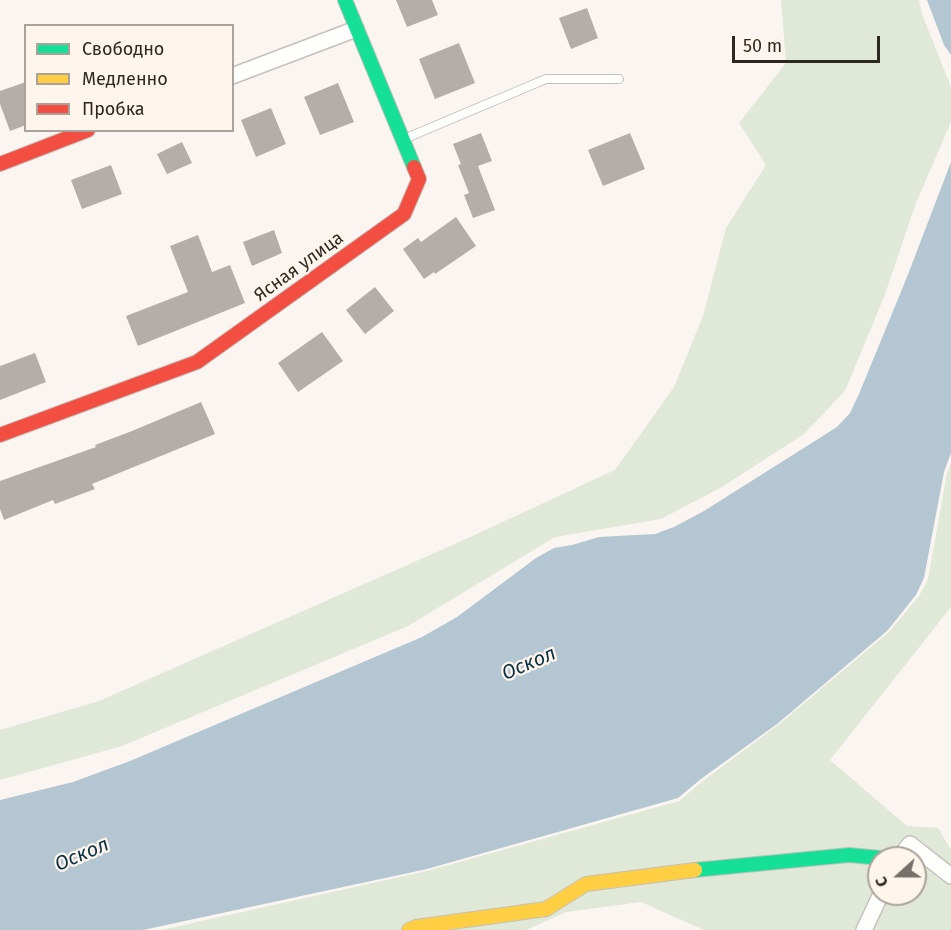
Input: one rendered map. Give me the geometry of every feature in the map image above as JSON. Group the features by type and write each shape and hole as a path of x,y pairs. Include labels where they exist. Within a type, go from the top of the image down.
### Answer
{"street":[{"name":"Ясная улица","path":"0,435 197,363 404,214 419,179 345,0"},
{"path":"234,75 356,29"},
{"path":"0,164 83,132"},
{"path":"409,930 416,927 546,909 586,884 742,864 849,855 867,857"},
{"path":"927,857 951,876"},
{"path":"864,930 875,906"}],"lane":[{"path":"403,140 546,79 619,79"}],"green space":[{"path":"781,0 919,0 922,14 951,87 951,122 916,203 884,297 845,391 804,434 722,487 661,519 555,537 408,626 122,746 0,780 0,730 99,701 455,544 615,470 674,387 703,316 726,228 766,165 739,123 786,63"},
{"path":"951,463 951,607 830,760 907,826 938,828 951,850 951,930 704,930 641,902 566,912 526,930 161,930 427,871 679,801 778,725 889,632 919,596 928,579 947,473"}],"water":[{"path":"927,0 951,0 951,55 944,45"},
{"name":"Оскол","path":"951,162 951,453 944,472 924,578 916,595 887,631 777,724 678,798 427,869 143,930 0,930 0,800 73,782 130,761 422,637 457,617 536,558 554,548 599,537 655,534 674,527 704,511 837,427 850,413 859,394"}],"building":[{"path":"396,0 432,0 438,15 407,27"},
{"path":"587,8 598,38 571,49 559,18"},
{"path":"459,43 475,83 435,99 419,59"},
{"path":"24,83 24,126 10,131 0,104 0,91"},
{"path":"338,83 354,122 320,135 304,97"},
{"path":"271,108 286,144 256,157 241,120"},
{"path":"481,133 492,161 478,166 495,210 473,218 464,195 469,193 453,144"},
{"path":"630,133 645,169 603,186 588,150"},
{"path":"182,142 192,163 167,174 157,154"},
{"path":"111,165 122,194 82,209 71,180"},
{"path":"456,217 476,246 424,279 403,249 418,238 421,242"},
{"path":"274,230 282,253 252,266 243,242"},
{"path":"198,235 212,272 230,265 245,303 138,346 126,316 188,292 170,246"},
{"path":"375,287 394,311 365,334 346,310"},
{"path":"322,332 343,361 298,392 278,363"},
{"path":"35,353 46,382 0,400 0,366"},
{"path":"201,402 215,434 92,484 95,489 55,504 53,500 4,520 0,509 0,481 96,447 95,445"}],"traffic: fast":[{"path":"345,0 414,167"},
{"path":"695,870 849,855 867,857"}],"traffic: slow":[{"path":"409,930 416,927 546,909 586,884 695,870"}],"traffic: jam":[{"path":"0,164 83,132"},
{"path":"0,435 197,362 404,214 419,179 414,167"}]}
